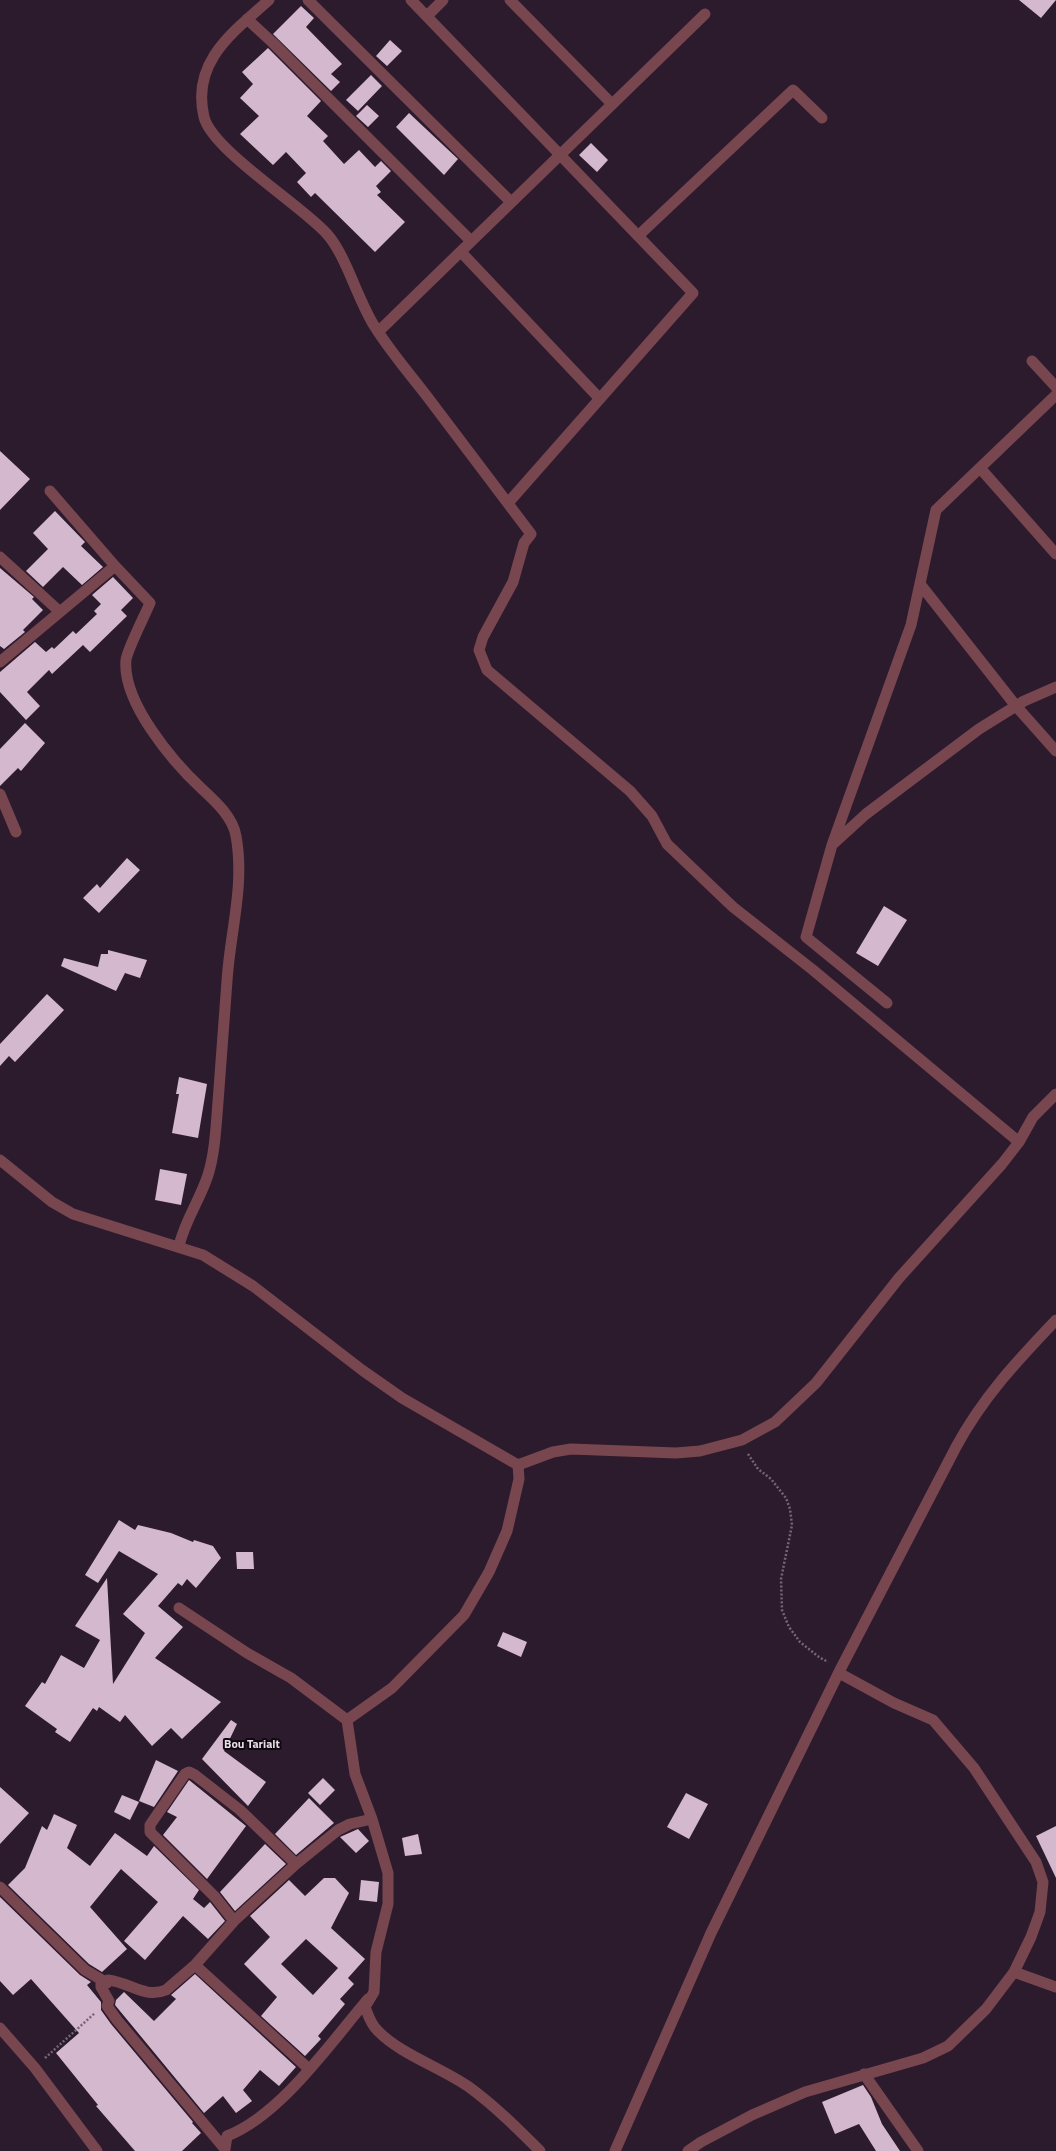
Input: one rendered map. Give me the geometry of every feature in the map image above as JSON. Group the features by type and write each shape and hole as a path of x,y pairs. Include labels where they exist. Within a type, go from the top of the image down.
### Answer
{"street":[{"path":"269,0 222,44 208,62 203,78 202,94 205,120 214,136 224,146 270,186 309,216 328,235 368,316 378,332 531,534 524,543 513,582 483,637 479,650 487,670 630,791 652,816 667,844 733,907 813,970 1019,1142"},
{"path":"308,0 512,202"},
{"path":"411,0 693,293 508,503"},
{"path":"426,16 443,0"},
{"path":"510,0 612,104"},
{"path":"378,332 706,14"},
{"path":"247,19 300,68 471,241"},
{"path":"638,236 793,90 822,118"},
{"path":"461,252 600,399"},
{"path":"1032,361 1056,387"},
{"path":"887,1004 806,937 832,845 911,625 936,510 1056,395"},
{"path":"980,468 1056,554"},
{"path":"50,491 115,566 150,603 126,660 128,680 135,703 167,751 186,774 228,816 236,834 240,862 236,916 227,980 216,1129 208,1174 183,1227 179,1246"},
{"path":"0,557 59,611"},
{"path":"0,662 59,611 115,566"},
{"path":"920,584 1016,706 1056,751"},
{"path":"832,845 866,814 979,729 1016,706 1056,687"},
{"path":"0,794 16,832"},
{"path":"518,1465 553,1452 571,1449 676,1453 700,1451 742,1440 775,1422 816,1383 899,1278 1002,1164 1019,1142 1033,1117 1056,1094"},
{"path":"0,1160 52,1202 73,1214 179,1246 203,1255 222,1266 259,1290 362,1370 402,1398 518,1465"},
{"path":"615,2151 711,1933 840,1671 971,1419 992,1389 1056,1320"},
{"path":"347,1720 392,1688 464,1615 489,1572 506,1531 519,1479 518,1465"},
{"path":"179,1608 247,1653 291,1678 347,1720 356,1774 372,1819 388,1873 388,1892 385,1918 376,1952 374,1992 365,2007 377,2031 393,2043 469,2087 516,2127 540,2151"},
{"path":"688,2151 701,2142 752,2115 805,2092 923,2058 948,2046 986,2009 1014,1972 1031,1937 1040,1912 1043,1882 1036,1862 974,1768 933,1720 894,1703 840,1671"},
{"path":"234,1921 215,1897 150,1832 150,1825 185,1774 189,1772 195,1774 240,1810 296,1864"},
{"path":"223,2150 117,2020 107,2006 109,2001 101,1987 101,1982 107,1983 108,1980 118,1981 144,1992 161,1992 166,1990 195,1965 234,1921 296,1864 338,1830 350,1824 372,1819"},
{"path":"0,1887 85,1970 107,1983"},
{"path":"195,1965 309,2069"},
{"path":"1014,1972 1056,1987"},
{"path":"223,2150 227,2136 254,2121 278,2101 309,2069 374,1992"},
{"path":"0,2028 35,2068 97,2151"},
{"path":"864,2074 918,2151"}],"path":[{"path":"742,1440 758,1469 771,1479 786,1498 790,1509 792,1525 781,1579 782,1610 789,1627 800,1642 840,1671"},
{"path":"35,2068 109,2001"}],"building":[{"path":"1019,0 1056,0 1041,18"},
{"path":"301,6 314,18 306,27 342,64 331,74 340,82 331,91 273,34"},
{"path":"390,40 402,51 387,66 376,56"},
{"path":"268,48 321,101 307,116 328,136 323,141 344,164 359,150 375,167 381,161 391,171 376,186 381,192 377,195 405,222 375,252 315,193 311,197 297,182 306,173 286,152 273,165 240,134 259,116 240,98 253,84 242,72"},
{"path":"371,75 382,86 358,111 346,100"},
{"path":"367,105 379,116 368,127 356,116"},
{"path":"409,113 458,159 444,175 396,127"},
{"path":"591,143 608,160 597,172 579,155"},
{"path":"0,451 30,479 0,510"},
{"path":"55,511 85,542 81,546 103,567 82,585 63,567 43,587 26,571 48,549 33,533"},
{"path":"0,568 34,597 32,599 43,610 23,630 25,632 4,649 0,646"},
{"path":"113,577 133,598 121,610 127,616 90,652 83,645 52,674 49,670 27,692 40,706 26,720 0,692 0,672 35,642 46,652 52,647 54,649 73,631 76,634 97,614 94,611 101,604 92,595"},
{"path":"25,723 45,743 21,771 18,768 0,786 0,749"},
{"path":"127,858 140,870 99,913 83,898 97,884 100,888"},
{"path":"884,906 907,920 878,966 856,953"},
{"path":"108,950 147,960 140,978 125,973 116,991 61,966 64,958 98,967 101,954 108,954"},
{"path":"47,994 64,1010 15,1062 9,1056 0,1066 0,1044"},
{"path":"179,1077 207,1084 198,1138 172,1133 179,1094 176,1094"},
{"path":"160,1169 187,1174 181,1205 155,1200"},
{"path":"119,1520 135,1530 138,1525 171,1533 193,1542 194,1540 213,1546 221,1558 196,1588 187,1579 182,1586 178,1583 158,1606 183,1627 155,1658 221,1702 182,1739 171,1728 152,1746 125,1715 120,1722 99,1707 97,1711 93,1708 70,1742 55,1732 57,1729 25,1706 42,1682 45,1684 61,1655 84,1668 100,1640 75,1626 107,1578 113,1684 145,1633 123,1614 158,1574 119,1551 98,1583 85,1575"},
{"path":"236,1552 253,1552 254,1569 237,1569"},
{"path":"503,1632 527,1642 521,1657 497,1646"},
{"path":"231,1720 237,1724 224,1751 266,1782 248,1806 202,1759"},
{"path":"156,1760 178,1771 154,1807 139,1801"},
{"path":"323,1778 335,1790 320,1805 308,1793"},
{"path":"189,1780 246,1826 207,1879 163,1835 177,1817 167,1812"},
{"path":"0,1787 29,1813 0,1844"},
{"path":"686,1793 708,1804 689,1839 667,1827"},
{"path":"122,1795 139,1802 130,1820 114,1812"},
{"path":"309,1798 334,1823 296,1855 275,1834"},
{"path":"54,1814 77,1825 67,1848 90,1866 115,1833 147,1856 154,1846 199,1890 193,1899 204,1908 210,1902 225,1921 208,1939 183,1916 145,1960 124,1941 158,1902 121,1869 90,1907 127,1949 102,1972 89,1964 8,1885 25,1868 42,1826 47,1830"},
{"path":"1056,1826 1056,1878 1036,1836"},
{"path":"358,1829 369,1841 356,1853 340,1837"},
{"path":"418,1834 422,1854 405,1856 402,1838"},
{"path":"265,1844 286,1864 235,1911 220,1892"},
{"path":"324,1878 335,1878 349,1893 331,1928 365,1959 348,1978 354,1984 340,1999 345,2004 318,2036 321,2039 305,2056 261,2016 277,1997 244,1964 270,1937 250,1916 289,1880 305,1896","holes":["306,1939 338,1968 313,1995 281,1964"]},
{"path":"361,1880 379,1882 377,1902 359,1900"},
{"path":"0,1897 80,1975 91,1982 87,1985 101,2002 101,2010 111,2024 201,2133 182,2151 135,2151 96,2106 98,2105 56,2053 79,2033 31,1979 13,1995 0,1981"},
{"path":"195,1974 296,2067 279,2086 260,2070 243,2090 252,2101 236,2113 223,2096 204,2113 115,2005 116,2000 124,1992 154,2021 176,1999 171,1995"},
{"path":"863,2085 871,2097 882,2124 900,2151 876,2151 859,2124 835,2134 822,2102"}],"district":[{"name":"Bou Tarialt","path":"252,1745"}]}
